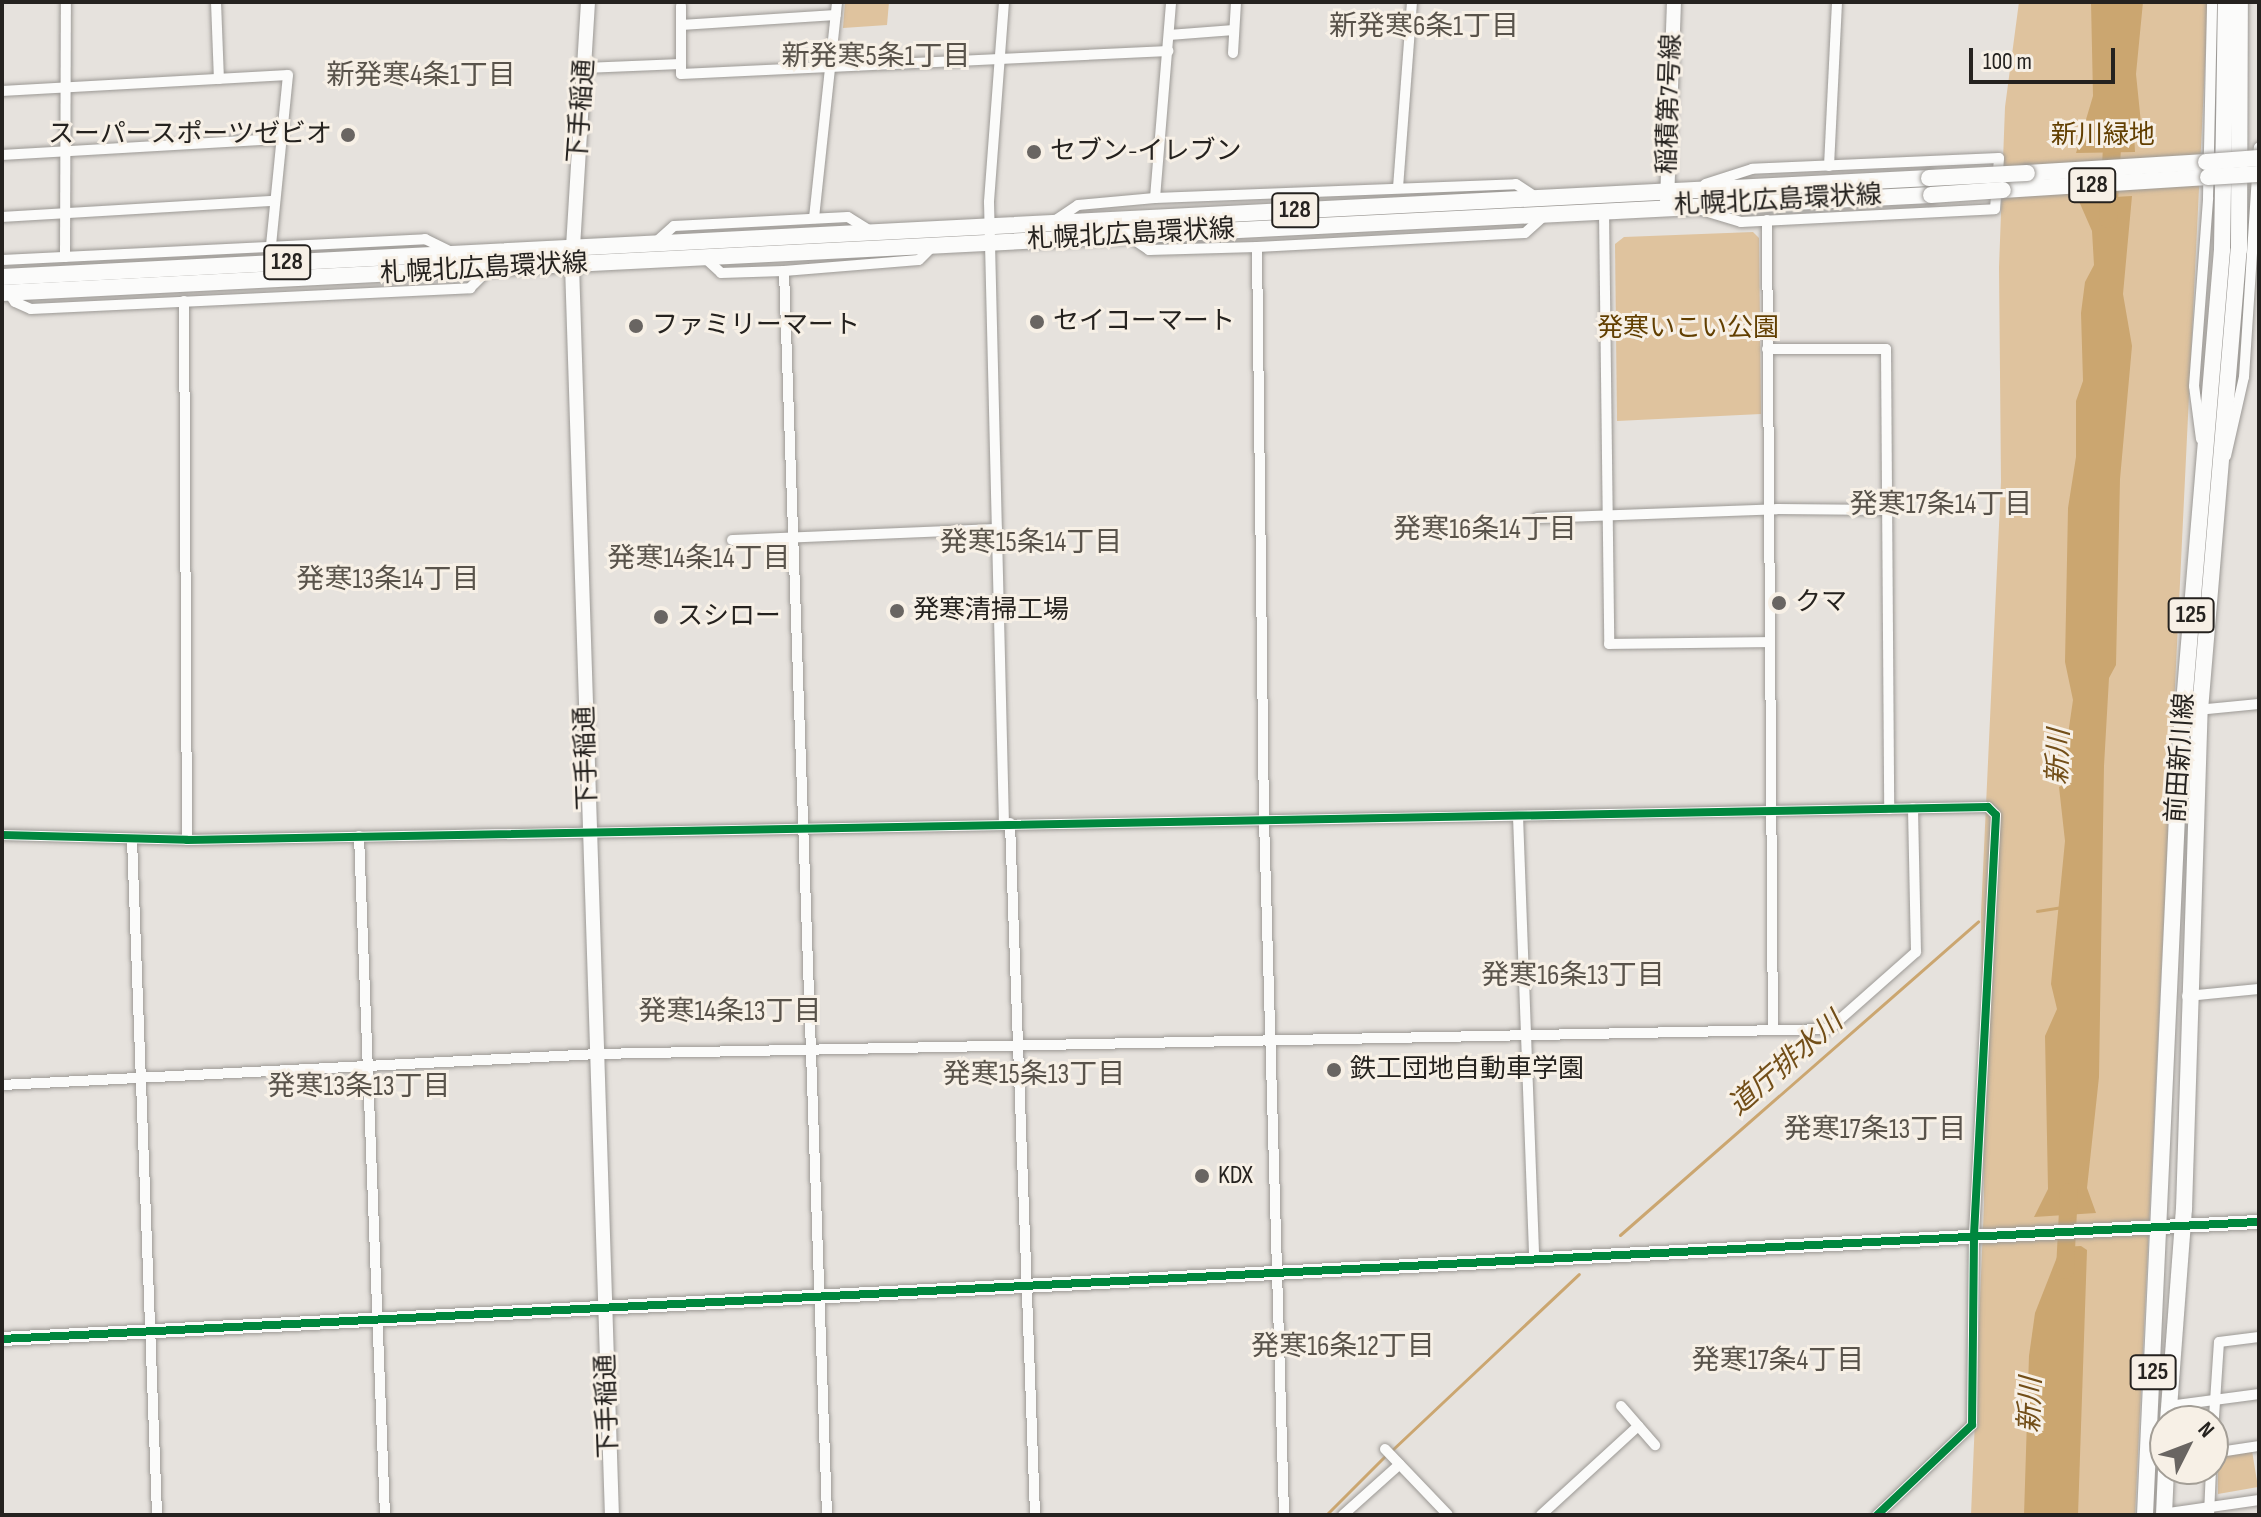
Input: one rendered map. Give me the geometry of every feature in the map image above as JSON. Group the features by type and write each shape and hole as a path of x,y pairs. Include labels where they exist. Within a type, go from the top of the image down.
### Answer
{"main road":[{"name":"前田新川線","path":"2145,1515 2204,461 2222,250 2226,2"},
{"name":"前田新川線","path":"2170,1405 2182,1228 2191,710 2221,469 2239,250 2240,2"},
{"name":"札幌北広島環状線","path":"2207,170 2259,158"},
{"name":"札幌北広島環状線","path":"4,287 453,253 870,231 1127,234 1545,215 1604,211 1688,197 2182,171 2259,174"},
{"name":"札幌北広島環状線","path":"4,287 489,269 933,245 1053,222 1536,197 1667,199"},
{"path":"2164,1514 2165,1485"}],"street":[{"path":"65,257 66,2"},
{"path":"216,2 219,79"},
{"name":"下手稲通","path":"588,2 572,265 612,1515"},
{"path":"814,218 837,2"},
{"path":"1004,2 997,62 990,234 1007,823 1035,1515"},
{"path":"1155,198 1171,2"},
{"path":"1233,53 1236,2"},
{"path":"1398,188 1412,2"},
{"name":"稲積第7号線","path":"1667,199 1674,2"},
{"path":"1829,166 1837,2"},
{"path":"2204,461 2194,386 2207,170 2212,2"},
{"path":"681,6 681,74 997,62 1168,51"},
{"path":"681,25 836,15"},
{"path":"1169,35 1234,30"},
{"path":"584,68 681,64"},
{"path":"2,91 288,75 271,246"},
{"path":"2,155 282,139"},
{"path":"2221,469 2235,436 2244,377 2259,147"},
{"path":"1999,158 1995,209 1729,222 1688,197 1752,169 1999,158"},
{"path":"1053,222 1078,205 1155,198 1516,184 1536,197"},
{"path":"2,217 274,201"},
{"path":"1604,211 1609,644 1770,642"},
{"path":"1127,234 1149,250 1257,247 1525,233 1545,215"},
{"path":"656,242 674,226 814,218 848,217 870,231"},
{"path":"1767,220 1773,1030"},
{"path":"2,260 425,239 453,253"},
{"path":"704,257 721,273 784,271 919,260 933,245"},
{"path":"1257,247 1264,819 1273,1041 1284,1515"},
{"path":"4,287 15,302 31,309 470,288 489,269"},
{"path":"784,271 827,1515"},
{"path":"184,301 187,840"},
{"path":"1767,349 1886,349 1889,809"},
{"path":"1537,518 1768,509 1887,510"},
{"path":"732,540 997,529"},
{"path":"2191,710 2259,704"},
{"path":"2,835 187,840 1988,807 1996,815 1974,1236 1972,1425 1877,1515"},
{"path":"2,1085 597,1054 1773,1030 1838,1025 1916,952 1913,808"},
{"path":"1518,816 1534,1259"},
{"path":"359,836 385,1515"},
{"path":"132,839 157,1515"},
{"path":"2187,996 2259,989"},
{"path":"2,1339 2259,1222"},
{"path":"2214,1405 2219,1342 2259,1337"},
{"path":"2200,1405 2259,1394"},
{"path":"1621,1406 1655,1445"},
{"path":"1541,1515 1638,1426"},
{"path":"2229,1451 2259,1446"},
{"path":"1385,1449 1448,1515"},
{"path":"1343,1515 1357,1511 1398,1462"},
{"path":"2209,1511 2210,1485"},
{"path":"2145,1515 2209,1511 2259,1500"}],"green space":[{"path":"845,2 889,2 887,25 843,28"},
{"name":"新川緑地","path":"2019,2 2208,2 2135,1515 1971,1515 1984,1204 1981,913 2001,482 1999,267 2005,107"},
{"name":"発寒いこい公園","path":"1753,232 1759,238 1761,414 1617,421 1615,244 1624,237"},
{"path":"2252,1451 2258,1487 2218,1494 2218,1485 2229,1485 2229,1455"}],"water":[{"path":"2091,2 2143,2 2136,74 2141,123 2134,130 2135,152 2076,153 2093,96"},
{"path":"2132,196 2123,294 2132,346 2120,479 2116,665 2109,678 2104,766 2099,1077 2087,1188 2096,1213 2034,1217 2048,1189 2045,1036 2057,1009 2051,984 2065,841 2059,787 2069,781 2065,755 2073,700 2065,662 2068,508 2076,457 2076,401 2083,381 2081,313 2085,282 2094,265 2092,231 2078,199"},
{"path":"2081,1246 2087,1250 2078,1515 2024,1515 2029,1356 2035,1313 2061,1247"}],"waterway":[{"name":"新川","path":"2108,219 2113,129"},
{"name":"道庁排水川","path":"2037,911 2061,907"},
{"name":"道庁排水川","path":"1620,1235 1978,922"},
{"name":"新川","path":"2065,1270 2069,1192"},
{"name":"道庁排水川","path":"1391,1451 1579,1274"},
{"name":"道庁排水川","path":"1326,1515 1385,1456"}],"cycle path":[{"path":"2,835 187,840 1988,807 1996,815 1974,1236 1972,1425 1877,1515"},
{"path":"2,1339 2259,1222"}],"place":[{"name":"スーパースポーツゼビオ","path":"348,135"},
{"name":"セブン-イレブン","path":"1034,152"},
{"name":"セイコーマート","path":"1037,322"},
{"name":"ファミリーマート","path":"636,326"},
{"name":"クマ","path":"1779,603"},
{"name":"発寒清掃工場","path":"897,611"},
{"name":"スシロー","path":"661,617"},
{"name":"鉄工団地自動車学園","path":"1334,1070"},
{"name":"KDX","path":"1202,1176"}],"district":[{"name":"新発寒6条1丁目","path":"1424,27"},
{"name":"新発寒5条1丁目","path":"876,57"},
{"name":"新発寒4条1丁目","path":"421,76"},
{"name":"発寒17条14丁目","path":"1941,505"},
{"name":"発寒16条14丁目","path":"1485,530"},
{"name":"発寒15条14丁目","path":"1031,543"},
{"name":"発寒14条14丁目","path":"699,559"},
{"name":"発寒13条14丁目","path":"388,580"},
{"name":"発寒16条13丁目","path":"1573,976"},
{"name":"発寒14条13丁目","path":"730,1012"},
{"name":"発寒15条13丁目","path":"1034,1075"},
{"name":"発寒13条13丁目","path":"359,1087"},
{"name":"発寒17条13丁目","path":"1875,1130"},
{"name":"発寒16条12丁目","path":"1343,1347"},
{"name":"発寒17条4丁目","path":"1778,1361"}]}
